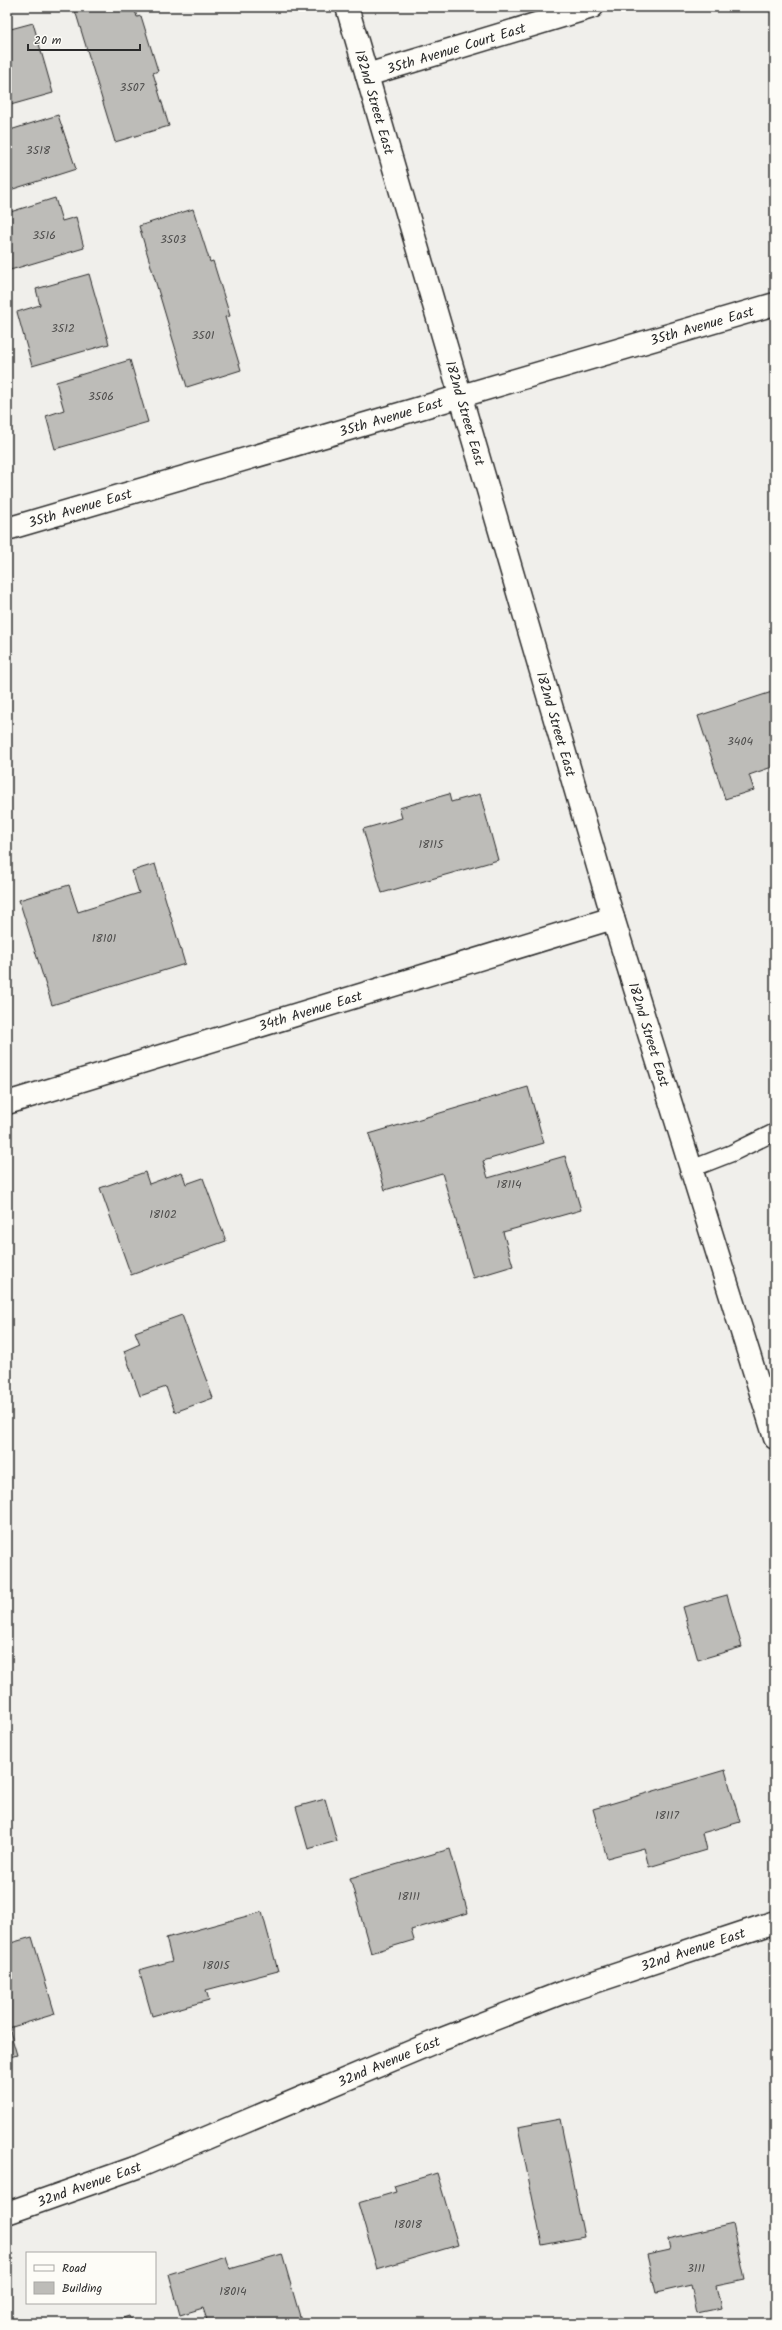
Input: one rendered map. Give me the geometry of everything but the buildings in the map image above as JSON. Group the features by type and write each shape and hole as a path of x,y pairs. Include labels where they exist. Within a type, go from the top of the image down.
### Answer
{"street":[{"name":"182nd Street East","path":"347,7 613,918 775,1438"},
{"name":"35th Avenue Court East","path":"367,75 592,7"},
{"name":"35th Avenue East","path":"7,529 775,304"},
{"name":"34th Avenue East","path":"7,1103 613,918"},
{"name":"32nd Avenue East","path":"7,2213 140,2166 432,2043 561,1993 775,1922"}],"lane":[{"path":"691,1169 732,1154 775,1132"}]}
